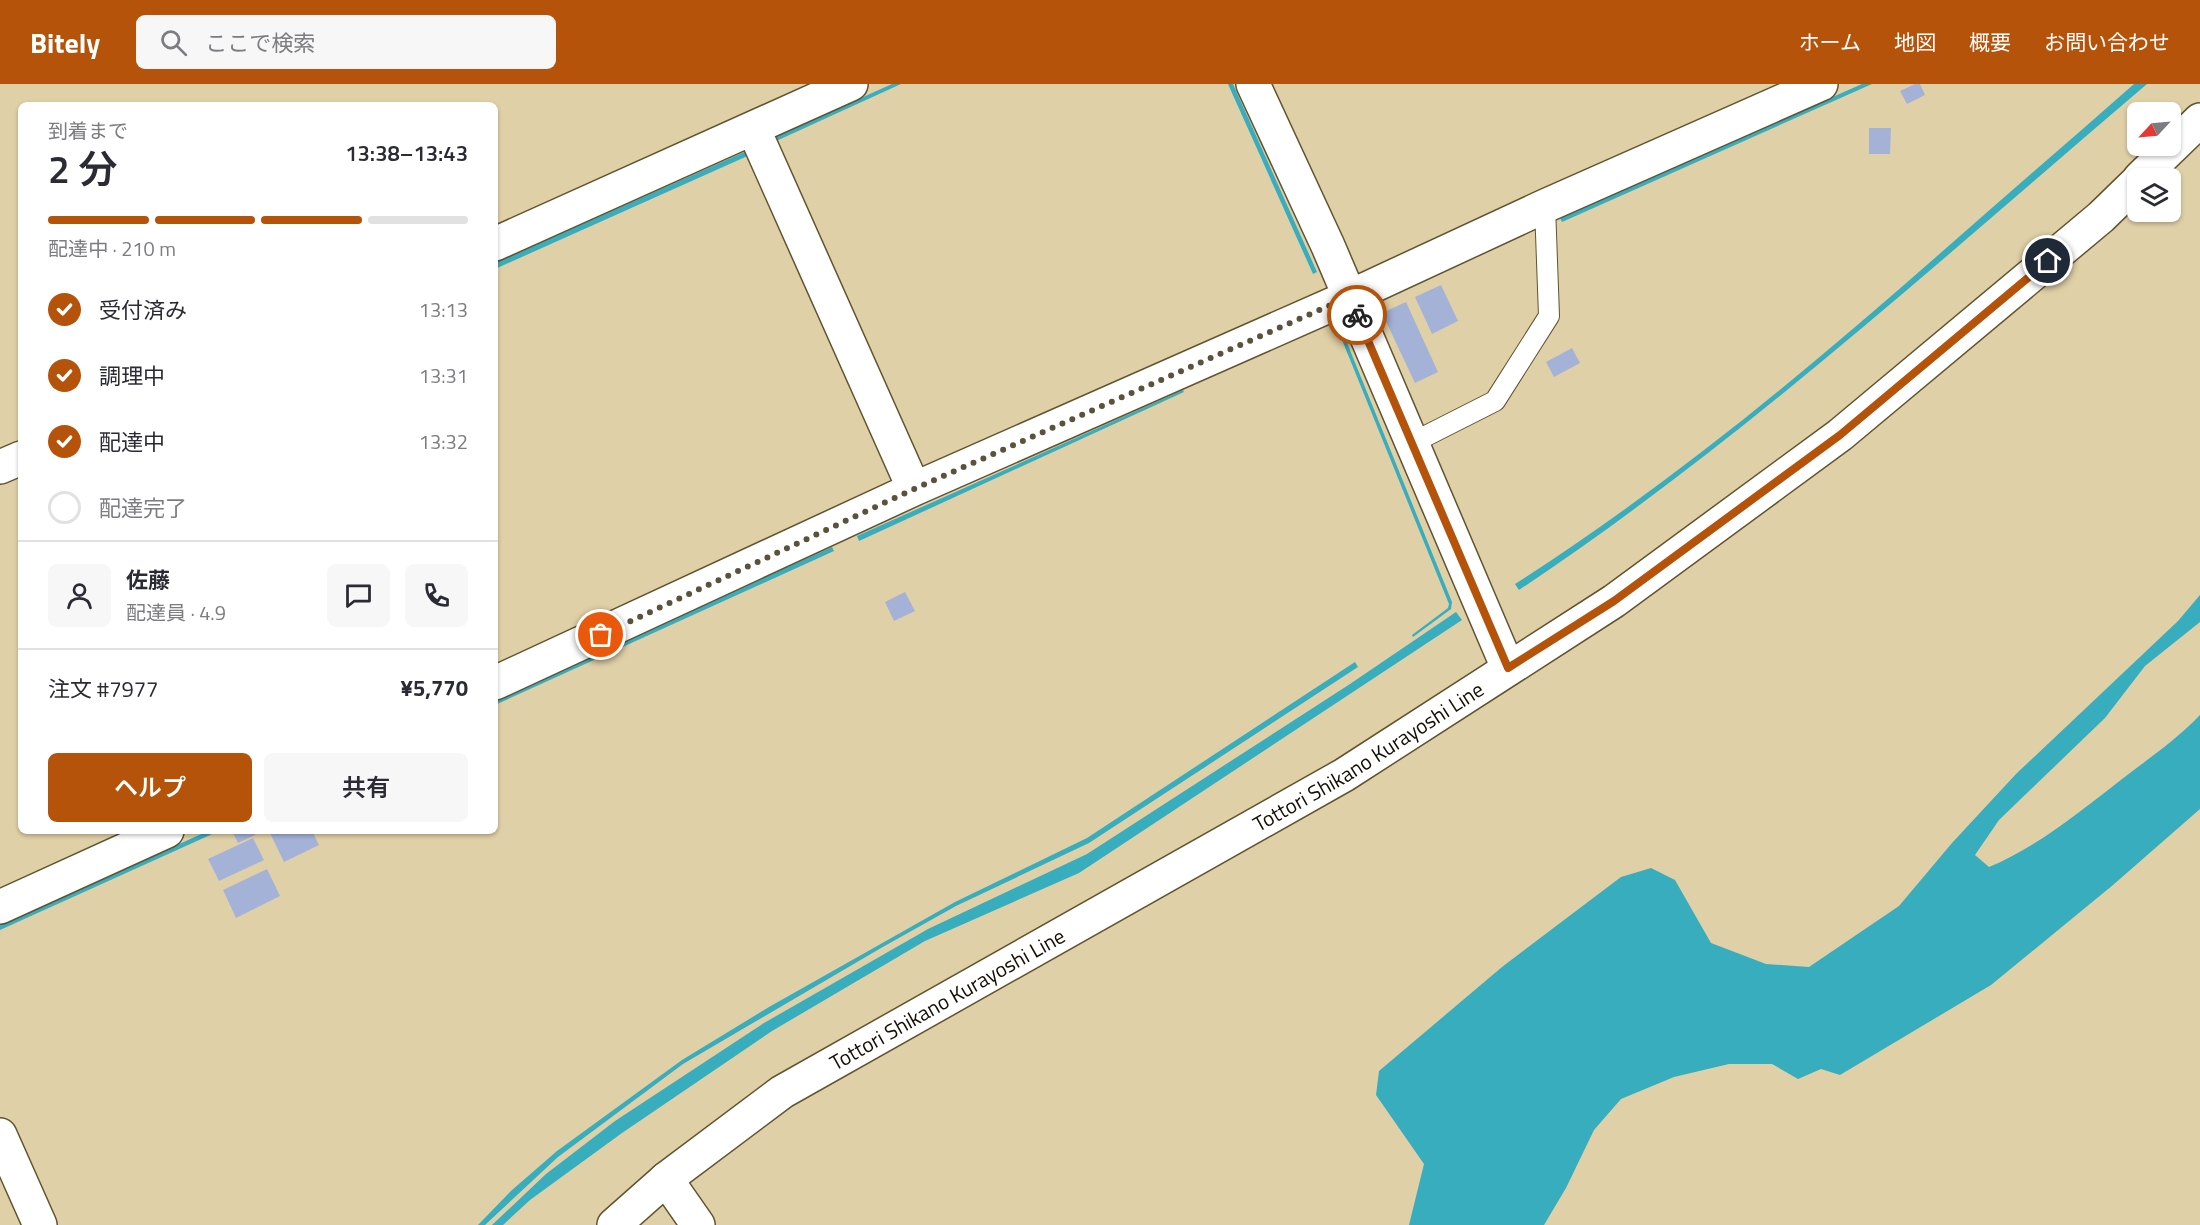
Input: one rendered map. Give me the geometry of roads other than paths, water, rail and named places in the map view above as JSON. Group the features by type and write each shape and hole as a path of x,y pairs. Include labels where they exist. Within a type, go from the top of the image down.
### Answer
{"street":[{"path":"498,243 851,84"},
{"path":"1253,84 1349,297 1508,668"},
{"path":"498,682 914,489 1349,297 1545,206 1821,84"},
{"name":"Tottori Shikano Kurayoshi Line","path":"2151,168 2200,120"},
{"path":"753,128 914,489"},
{"name":"Tottori Shikano Kurayoshi Line","path":"614,1225 666,1179 782,1092 1344,775 1614,601 1840,435 2101,217 2127,192"},
{"path":"0,467 18,459"},
{"path":"0,907 160,834"},
{"path":"0,1135 40,1225"},
{"path":"666,1179 698,1225"}],"lane":[{"path":"1412,443 1495,401 1550,316 1545,206"}],"water":[{"path":"892,84 901,84 774,142 772,138"},
{"path":"1228,84 1233,84 1317,272 1313,274"},
{"path":"1862,84 1872,84 1562,222 1560,218"},
{"path":"2134,84 2147,84 1840,346 1683,473 1602,533 1519,590 1515,584 1625,509 1784,387"},
{"path":"751,149 752,154 498,268 498,262"},
{"path":"1339,323 1452,602 1451,609 1413,637 1412,635 1448,608 1449,604 1336,325"},
{"path":"1183,390 1184,392 859,541 857,536"},
{"path":"832,547 834,551 498,704 498,699"},
{"path":"2200,595 2200,622 2145,666 2105,718 1999,820 1975,855 1989,867 2024,850 2077,814 2183,732 2200,715 2200,809 2113,885 1991,985 1840,1075 1821,1069 1798,1079 1772,1064 1729,1064 1674,1077 1621,1099 1594,1130 1566,1188 1544,1225 1409,1225 1424,1164 1376,1095 1379,1071 1502,967 1621,877 1651,868 1675,880 1711,943 1766,964 1809,967 1899,906 1952,843 2016,774 2178,621"},
{"path":"1456,612 1462,620 1079,873 925,941 772,1031 622,1133 530,1200 503,1225 492,1225 546,1174 615,1121 764,1023 928,929 1087,854 1350,684"},
{"path":"1355,662 1358,667 1089,843 956,906 683,1064 558,1157 485,1225 478,1225 512,1190 557,1151 682,1060 769,1007 955,902 1087,838"},
{"path":"201,834 212,834 0,930 0,925"}]}
